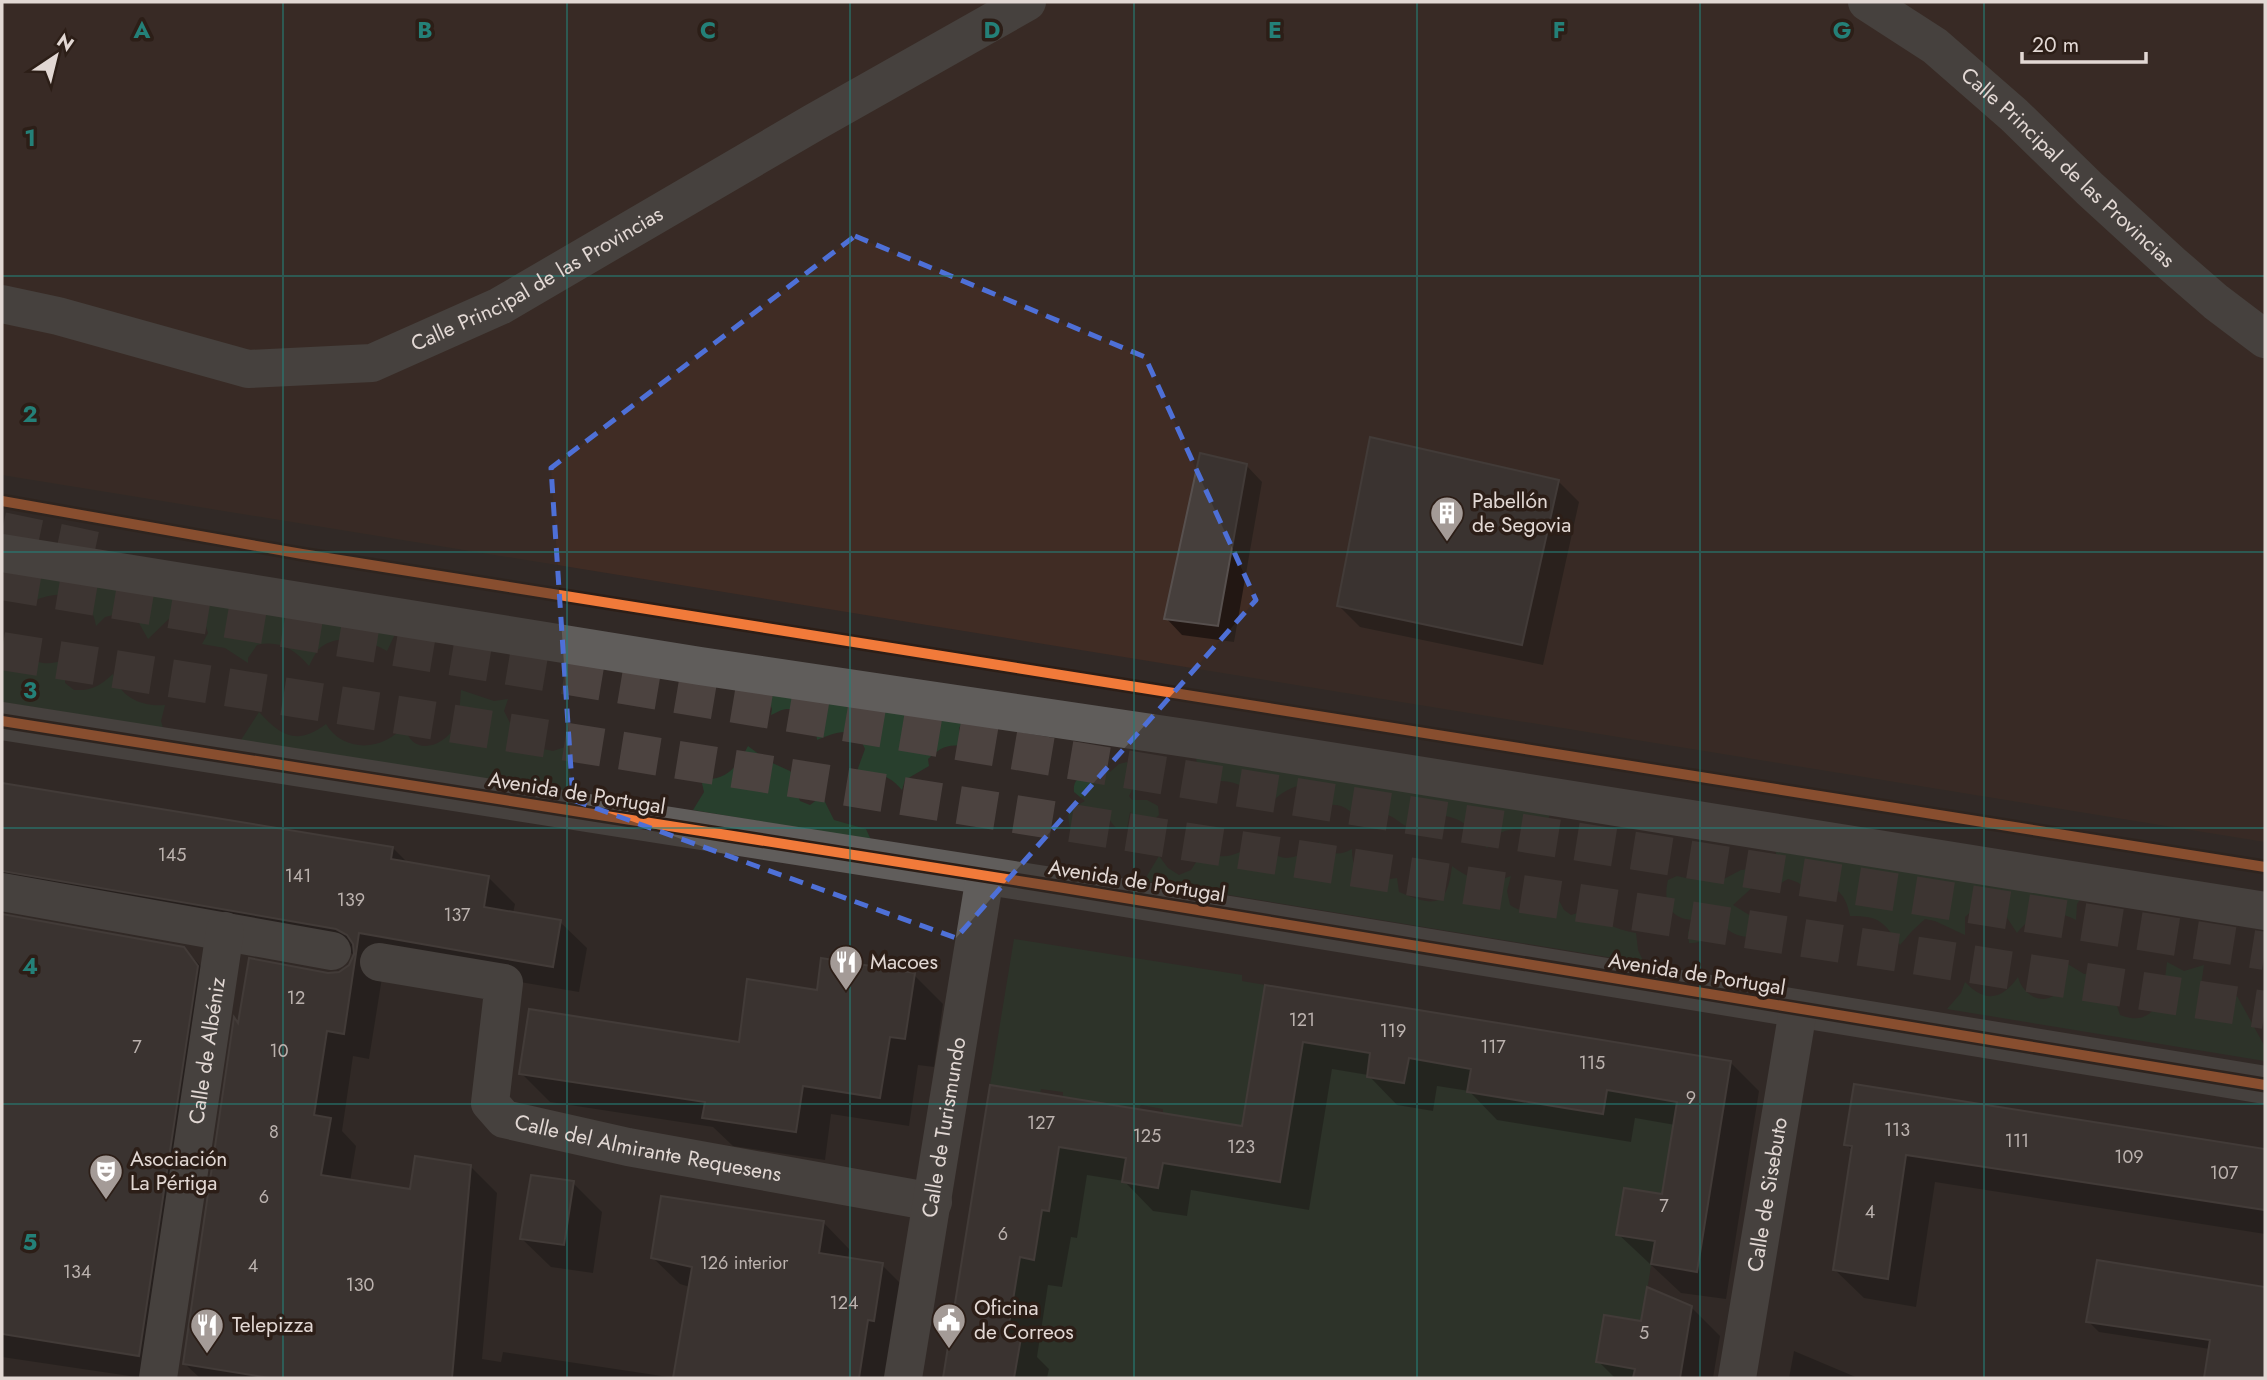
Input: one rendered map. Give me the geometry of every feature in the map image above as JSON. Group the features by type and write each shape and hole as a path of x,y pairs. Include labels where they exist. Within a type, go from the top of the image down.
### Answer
{"street":[{"name":"Calle Principal de las Provincias","path":"2,304 58,316 248,369 372,363 500,306 813,123 1027,2"},
{"name":"Calle Principal de las Provincias","path":"1867,2 1935,46 2014,115 2171,263 2265,339"},
{"path":"2,553 700,666 1199,740 2265,911"},
{"name":"Avenida de Portugal","path":"2,721 985,876 2265,1085"},
{"name":"Calle de Turismundo","path":"902,1378 985,876"},
{"path":"2,892 332,951"},
{"name":"Calle de Albéniz","path":"158,1378 225,931"},
{"name":"Calle del Almirante Requesens","path":"379,962 504,983 490,1103 504,1119 628,1147 933,1202"},
{"name":"Calle de Sisebuto","path":"1737,1378 1798,1010"}],"highlighted area":[{"path":"855,236 1145,357 1256,600 956,938 573,800 551,468"}],"shaded area":[{"path":"2,2 2265,2 2265,842 2,475"}],"green space":[{"path":"28,571 397,630 387,651 363,641 337,640 321,647 309,666 286,647 265,644 257,645 248,658 248,663 225,648 202,644 208,633 203,617 191,609 176,612 148,639 139,623 117,614 105,617 96,626 88,606 73,596 54,595 33,601 34,593"},
{"path":"16,634 29,656 41,663 66,659 65,683 74,690 95,687 113,674 121,689 133,699 148,704 165,705 161,721 163,728 2,702 2,642"},
{"path":"765,689 965,720 959,728 961,746 947,747 936,752 928,759 929,766 905,780 902,790 887,777 857,771 865,749 861,741 851,733 838,733 817,740 812,724 799,711 785,709 771,715 772,709"},
{"path":"461,690 494,701 508,699 504,711 517,737 533,747 553,751 571,745 569,771 576,793 241,740 259,712 275,727 290,735 306,735 326,724 337,737 345,741 369,745 389,739 405,727 413,742 427,746 442,741 456,724"},
{"path":"748,746 768,761 790,771 797,780 796,792 800,801 810,805 822,796 834,820 866,829 871,840 693,810 704,792 701,779 717,778 730,771"},
{"path":"1196,756 1550,813 1545,834 1529,830 1504,831 1487,848 1464,823 1441,815 1431,814 1419,831 1410,829 1387,815 1381,815 1362,826 1355,816 1342,806 1325,806 1314,788 1307,785 1282,793 1267,806 1252,792 1236,784 1218,781 1199,786"},
{"path":"1127,762 1134,779 1129,796 1132,800 1147,800 1158,806 1159,815 1151,822 1130,812 1127,828 1116,828 1108,818 1105,829 1094,837 1079,836 1070,831 1068,814 1085,801 1074,792 1076,781 1086,773 1094,777 1093,769 1098,764 1103,763 1110,772 1119,764"},
{"path":"1260,842 1275,855 1289,858 1304,853 1320,842 1334,853 1352,849 1356,868 1371,882 1397,878 1399,892 1422,900 1437,900 1443,897 1452,866 1480,880 1494,881 1511,876 1507,891 1510,905 1522,910 1534,909 1556,895 1564,910 1571,915 1581,912 1589,903 1597,916 1608,924 1636,933 1638,950 1644,963 1144,881 1159,856 1168,868 1179,875 1191,870 1204,850 1226,856 1239,853"},
{"path":"1699,849 1709,851 1719,859 1722,880 1741,870 1750,869 1756,876 1756,884 1733,905 1759,921 1762,928 1756,937 1734,934 1717,919 1708,937 1700,942 1689,943 1688,932 1694,920 1673,913 1666,895 1668,880 1677,876 1690,879 1690,863"},
{"path":"1775,849 2081,898 2077,904 2076,920 2060,914 2044,915 2029,921 2017,933 2006,916 1995,906 1976,907 1965,917 1965,935 1925,919 1900,945 1875,919 1850,916 1844,899 1835,889 1823,888 1807,897 1803,887 1796,881 1788,879 1779,884 1780,873"},
{"path":"1014,939 1242,975 1242,981 1265,985 1242,1126 1163,1113 1163,1109 1141,1105 1139,1109 1063,1097 1063,1092 1041,1089 1040,1093 990,1085"},
{"path":"2167,962 2184,971 2204,965 2201,985 2208,1006 2224,1006 2237,996 2265,1047 2265,1061 1947,1009 1961,993 1965,982 1979,993 1993,996 2006,990 2018,977 2021,985 2031,995 2044,999 2050,997 2057,994 2063,985 2066,963 2084,974 2113,972 2111,989 2120,1015 2143,1017 2157,1005"},
{"path":"1303,1041 1371,1052 1367,1077 1404,1083 1409,1058 1471,1068 1467,1092 1603,1114 1607,1090 1677,1102 1662,1194 1624,1188 1617,1234 1655,1241 1642,1321 1604,1315 1596,1361 1635,1369 1633,1378 1014,1378 1021,1339 1007,1337 1020,1257 1034,1259 1042,1210 1039,1143 1126,1157 1123,1183 1158,1188 1163,1163 1280,1182"}],"building":[{"name":"Pabellón de Segovia","path":"1370,437 1559,480 1522,645 1337,606"},
{"path":"1200,453 1247,464 1218,626 1164,619"},
{"path":"2,783 393,847 391,859 489,876 484,907 561,920 553,967 359,933 344,1034 327,1031 314,1115 331,1118 321,1175 410,1189 415,1156 471,1165 452,1378 270,1378 183,1364 234,1017 238,1023 249,958 328,973 339,972 349,965 354,954 353,944 347,935 336,929 2,871"},
{"path":"2,914 184,947 198,966 139,1356 2,1334"},
{"path":"821,958 915,973 905,1039 890,1037 880,1098 803,1086 796,1132 702,1118 705,1102 519,1074 529,1009 739,1042 747,979 817,990"},
{"path":"1265,985 1731,1061 1697,1272 1651,1264 1655,1241 1616,1235 1624,1188 1662,1194 1677,1102 1607,1090 1603,1114 1467,1092 1471,1069 1409,1058 1404,1083 1367,1077 1370,1053 1303,1042 1280,1182 1163,1163 1158,1188 1122,1182 1126,1158 1059,1147 1049,1211 1042,1210 1034,1260 1020,1257 1007,1337 1021,1338 1014,1378 943,1378 990,1085 1242,1126"},
{"path":"1854,1084 2265,1149 2265,1210 1906,1155 1888,1279 1833,1270 1852,1146 1844,1145"},
{"path":"531,1175 574,1181 564,1245 520,1239"},
{"path":"661,1196 824,1221 819,1253 883,1263 874,1321 868,1320 859,1378 673,1378 692,1267 651,1258"},
{"path":"2097,1260 2265,1287 2265,1378 2204,1378 2210,1340 2086,1322"},
{"path":"1647,1287 1692,1306 1680,1378 1633,1378 1635,1369 1596,1362 1604,1315 1641,1321"}],"tunnel":[{"path":"2,531 107,553"},
{"path":"2,581 1202,782 2265,951"},
{"path":"2,651 1189,842 2265,1010"}],"cycle path":[{"path":"2,501 302,554 2265,867"},
{"path":"2,721 1064,888 2265,1085"}],"place":[{"name":"Pabellón de Segovia","path":"1447,543"},
{"name":"Macoes","path":"846,992"},
{"name":"Asociación La Pértiga","path":"106,1201"},
{"name":"Oficina de Correos","path":"949,1350"},
{"name":"Telepizza","path":"207,1355"}]}
